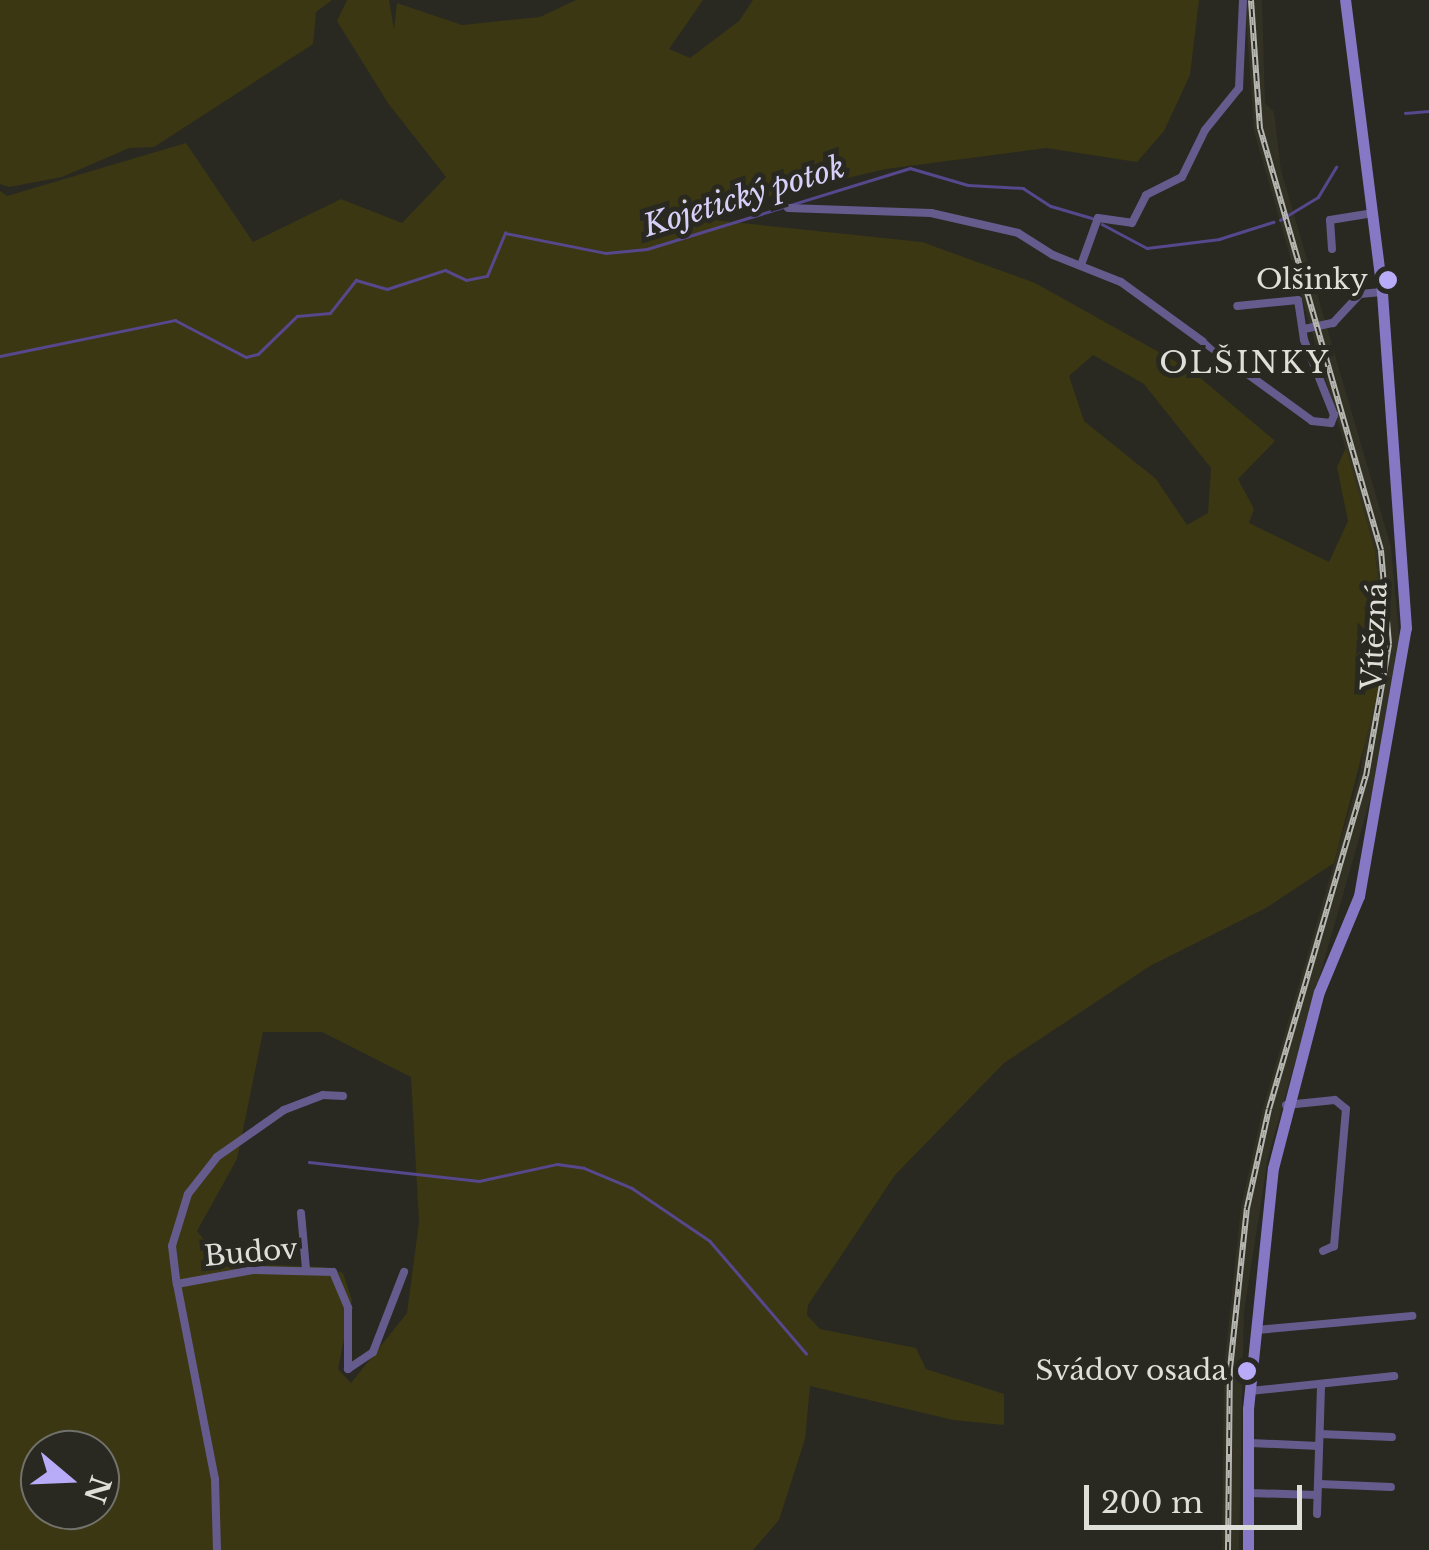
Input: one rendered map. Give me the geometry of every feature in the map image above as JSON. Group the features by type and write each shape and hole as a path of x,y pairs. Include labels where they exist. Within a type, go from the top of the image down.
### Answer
{"main road":[{"name":"Vítězná","path":"1248,1550 1250,1391 1286,1105 1319,992 1359,896 1405,642 1382,292 1345,0"}],"street":[{"path":"1081,265 1098,218 1108,214 1129,225 1146,195 1182,178 1205,130 1240,88 1243,0"},
{"path":"788,208 953,217 1018,233 1140,294 1323,426 1334,414 1304,329 1298,300 1238,306"},
{"path":"1332,249 1330,220 1373,213"},
{"path":"1304,329 1333,323 1360,294 1382,292"},
{"name":"Budov","path":"343,1096 322,1095 284,1110 217,1157 188,1194 172,1246 177,1284 254,1270 333,1272 344,1288 348,1370 373,1352 404,1272"},
{"path":"1286,1105 1335,1100 1346,1109 1334,1246"},
{"path":"302,1213 306,1269"},
{"path":"1323,1251 1334,1246 1346,1248"},
{"path":"177,1284 215,1479 217,1550"},
{"path":"1257,1330 1412,1316"},
{"path":"1250,1391 1394,1376"},
{"path":"1317,1514 1321,1384"},
{"path":"1320,1434 1392,1438"},
{"path":"1251,1443 1319,1446"},
{"path":"1319,1484 1391,1487"},
{"path":"1250,1493 1317,1496"}],"shaded area":[{"path":"0,0 332,0 316,12 313,44 154,147 129,148 62,177 9,187 0,184"},
{"path":"347,0 389,0 394,30 397,3 462,25 540,17 576,0 703,0 669,49 690,58 739,21 753,0 1199,0 1190,75 1164,131 1137,162 1046,148 886,169 757,199 713,220 922,242 1035,283 1191,370 1275,441 1238,479 1254,509 1249,523 1329,562 1348,521 1337,467 1346,448 1375,551 1382,618 1380,684 1334,863 1266,908 1150,966 1004,1063 895,1175 808,1305 807,1315 820,1329 916,1348 926,1369 1004,1394 1004,1425 953,1420 810,1386 805,1439 779,1520 753,1550 0,1550 0,191 7,196 186,143 253,242 341,199 402,223 446,177 388,103 337,21","holes":["1093,355 1144,384 1211,468 1208,513 1187,525 1156,479 1084,421 1069,376","263,1032 322,1032 411,1077 419,1222 407,1313 351,1383 338,1369 352,1300 343,1273 324,1267 223,1263 197,1231 237,1159"]},
{"path":"1245,0 1262,0 1265,103 1274,112 1281,170 1391,547 1400,645 1376,779 1268,1157 1244,1312 1239,1550 1222,1550 1224,1369 1241,1207 1263,1108 1360,774 1382,618 1375,551 1254,131"}],"waterway":[{"name":"Kojetický potok","path":"1405,113 1429,111"},
{"name":"Kojetický potok","path":"1280,220 1318,197 1336,167"},
{"name":"Kojetický potok","path":"0,356 175,320 246,357 258,354 297,316 330,313 356,280 387,289 445,270 466,280 487,276 505,233 606,253 647,249 910,168 968,185 1023,188 1051,206 1092,218"},
{"name":"Kojetický potok","path":"1102,224 1147,248 1219,239 1273,222"},
{"path":"309,1162 479,1181 557,1164 584,1168 632,1188 710,1241 806,1353"}],"railway":[{"path":"1228,1550 1230,1369 1247,1208 1269,1109 1366,776 1389,644 1381,550 1260,129 1251,0"}],"place":[{"name":"Olšinky","path":"1388,280"},
{"name":"Svádov osada","path":"1247,1371"}],"district":[{"name":"OLŠINKY","path":"1245,363"}]}
